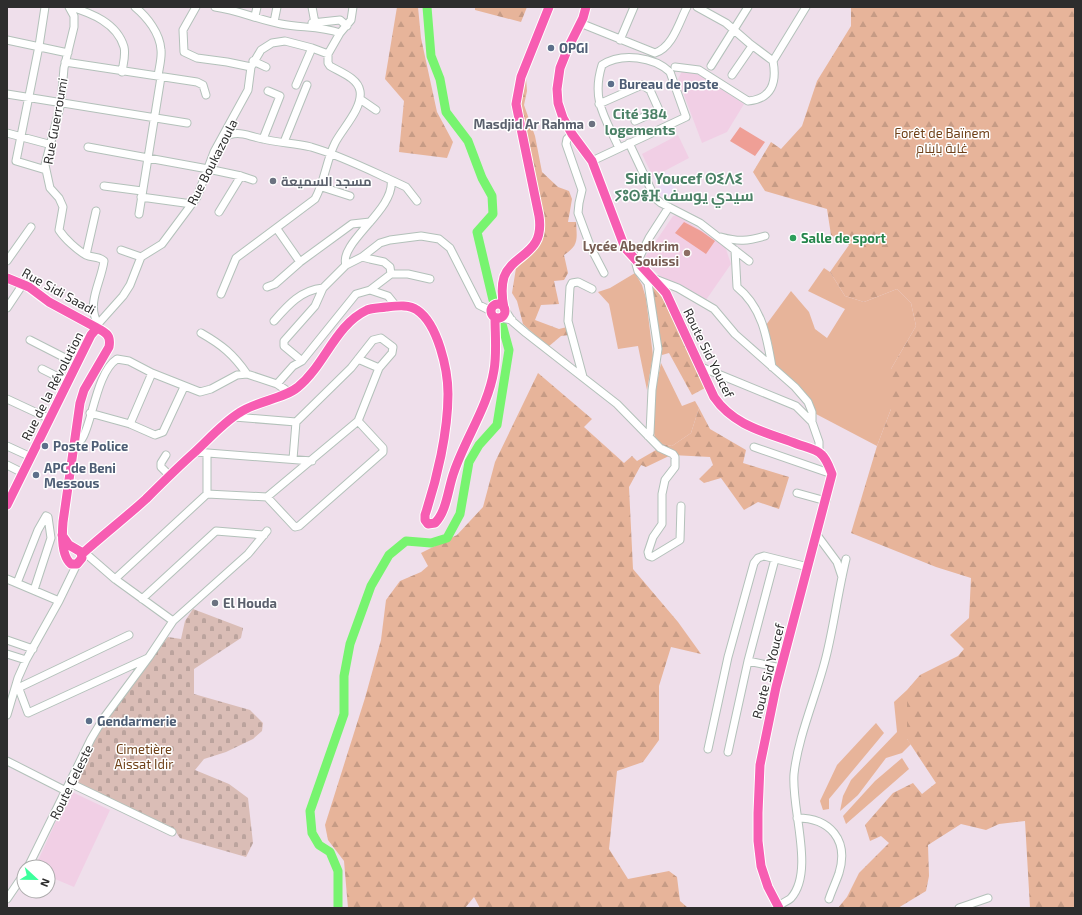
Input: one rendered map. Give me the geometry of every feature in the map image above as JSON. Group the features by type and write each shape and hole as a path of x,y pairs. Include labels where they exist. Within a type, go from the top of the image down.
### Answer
{"main road":[{"path":"62,535 80,551 81,560 71,560 68,551 80,551 96,540 146,499 169,475 238,413 259,402 289,392 298,387 314,370 341,331 356,316 369,309 396,306 417,310 424,317 431,327 438,343 445,368 448,394 446,418 438,473 425,515 425,520 428,524 435,523 438,520 458,459 475,426 490,389 496,356 498,311 502,285 506,272 534,245 540,230 539,216 516,104 522,77 549,7"},
{"name":"Route Sid Youcef","path":"586,7 564,57 557,89 558,103 563,118 572,134 592,161 618,233 625,248 655,279 666,293 714,396 722,408 733,418 750,427 819,452"},
{"name":"Rue Sidi Saadi","path":"7,278 29,287 49,302 98,326"},
{"name":"Rue de la Révolution","path":"7,505 91,335 98,326 108,336 109,347 84,390 77,418 75,448 62,535 63,547 71,560"},
{"path":"819,452 828,463 832,474"},
{"name":"Route Sid Youcef","path":"778,907 768,887 761,866 758,841 760,765 781,668 832,474"}],"street":[{"path":"45,7 40,46 16,161 46,170"},
{"path":"70,7 90,12 110,25 124,47 122,72"},
{"name":"Rue Guerroumi","path":"70,7 74,16 74,22 65,62 61,103 52,145 45,165 50,188 59,198 63,207 59,230 63,236 86,255 102,259 104,261 102,275 95,290 93,302 94,317 98,326"},
{"path":"135,7 146,17 154,29 161,50 154,118 139,214"},
{"path":"196,7 183,30 184,52 196,58 266,67"},
{"path":"215,7 226,8 293,26 323,28 340,33"},
{"path":"255,16 256,7"},
{"path":"274,22 277,7"},
{"path":"312,7 313,23 340,20 347,26"},
{"path":"221,294 236,258 316,199 322,187 331,153 336,142 348,124 360,98 360,90 357,82 330,66 328,62 328,54 340,33 347,26 353,16 353,7"},
{"path":"620,40 634,7"},
{"path":"580,23 655,53 663,50 668,45 687,7"},
{"path":"697,7 734,29 752,46 773,61"},
{"path":"711,66 748,7"},
{"path":"675,67 699,70 748,101 763,98 770,90 775,74 773,61 806,7"},
{"path":"7,40 68,53"},
{"path":"252,64 261,50 272,43 285,41 328,54"},
{"path":"732,75 752,46"},
{"path":"296,85 312,48"},
{"path":"592,161 686,117 670,72 665,67 640,58 609,60 602,65 597,84 599,104 619,148"},
{"path":"65,62 122,72 197,82 203,85 206,95"},
{"name":"Rue Boukazoula","path":"142,257 162,244 197,197 222,138 248,90 252,64"},
{"path":"284,142 307,85"},
{"path":"599,104 642,86 650,90 660,110 635,121"},
{"path":"263,140 280,96 268,91"},
{"path":"7,94 187,123"},
{"path":"360,98 376,110"},
{"path":"7,133 52,145"},
{"path":"222,138 234,133 263,140 284,142 331,153 406,187 417,201"},
{"path":"572,134 567,139 566,144 582,190 578,203 578,213 591,248 604,274"},
{"path":"629,143 655,198 700,223 749,261"},
{"path":"88,147 147,156 241,176 253,180"},
{"path":"219,212 241,176"},
{"path":"346,264 345,256 349,248 382,206 391,188 391,180"},
{"path":"104,186 192,204"},
{"path":"322,187 350,196"},
{"path":"648,436 650,433 652,390 658,362 658,349 648,283 638,271 636,264 669,207"},
{"path":"86,255 96,211"},
{"path":"267,287 275,284 300,262 352,224 370,222"},
{"path":"7,261 31,227"},
{"path":"277,229 300,262"},
{"path":"302,361 283,343 315,306 323,288 346,264 362,257 380,243 390,240 421,236 439,239 450,248 478,305 498,311 512,320 545,349 617,404 660,448 673,454 677,462 665,480 662,494 662,524 653,537 648,552 649,556 652,557 680,540 681,506"},
{"path":"717,236 736,242 765,236"},
{"path":"98,326 123,296 130,285 142,257 122,250"},
{"path":"735,250 737,288 749,297 760,318 772,367"},
{"path":"362,257 384,262 390,267 392,274"},
{"path":"277,384 294,366 302,361 356,294 370,290 392,274 408,274 430,278"},
{"path":"655,279 678,288 714,309 735,334 795,387 808,402 812,412 812,422 819,442 819,452"},
{"path":"583,377 568,321 570,287 572,282 578,282 592,289"},
{"path":"7,308 23,284"},
{"path":"274,321 292,302 302,295 312,289 323,288"},
{"path":"370,290 388,296 396,306"},
{"path":"201,333 220,344 234,356 247,374"},
{"path":"267,498 358,421 379,368 393,350 393,347 381,338 373,340 358,359 331,388 296,422 292,459"},
{"path":"30,340 77,364"},
{"path":"75,448 84,435 90,413 108,368 114,361 121,358 184,387 200,392 206,391 237,376 247,374 277,384 289,392"},
{"path":"358,359 379,368"},
{"path":"701,367 796,406 812,422"},
{"path":"42,369 68,382"},
{"path":"130,424 152,373"},
{"path":"90,413 130,424 155,435 162,434 184,387"},
{"path":"7,399 50,419"},
{"path":"234,417 296,422"},
{"path":"115,579 207,494 267,498 295,526 299,526 383,452 383,448 358,421"},
{"path":"7,446 31,458"},
{"path":"754,447 832,474"},
{"path":"195,452 312,461"},
{"path":"207,453 207,494"},
{"path":"166,455 161,463 161,467 169,475"},
{"path":"7,465 23,473"},
{"path":"797,493 826,501"},
{"path":"17,584 38,530 46,516 48,517 51,538 34,590"},
{"name":"Route Celeste","path":"32,859 103,719 149,657 173,621 248,554 265,533 216,531 142,599"},
{"path":"816,535 837,562 842,577"},
{"path":"80,551 115,579 173,621"},
{"path":"708,749 728,657 754,563 758,558 764,556 808,567"},
{"path":"728,752 748,661 775,559"},
{"path":"778,907 790,899 797,888 802,850 794,798 794,773 826,657 846,559"},
{"path":"71,560 67,583 60,601 26,660 18,678 18,689 28,714 149,657"},
{"path":"7,579 60,601"},
{"path":"7,715 10,697 18,689 129,635"},
{"path":"7,640 33,649"},
{"path":"7,654 26,660"},
{"path":"748,661 781,668"},
{"path":"7,761 66,791"},
{"path":"70,783 172,832"},
{"path":"797,818 810,818 821,822 834,830 840,845 841,861 839,872 829,899"},
{"path":"7,899 16,886"},
{"path":"958,908 988,898"}],"shaded area":[{"path":"682,71 699,74 744,104 727,132 702,143 678,79"},
{"path":"740,127 765,142 755,156 730,141"},
{"path":"678,135 689,158 653,177 642,154"},
{"path":"668,172 677,192 662,198 654,178"},
{"name":"Lycée Abedkrim Souissi","path":"677,215 725,246 731,264 706,300 660,276 643,260 673,216"},
{"path":"684,222 701,231 715,241 706,254 675,233"},
{"path":"70,791 110,810 74,887 56,879 56,859 39,859"}],"green space":[{"path":"397,7 418,7 421,38 437,112 453,142 447,158 399,152 404,101 385,79"},
{"path":"475,7 527,7 521,22 475,10"},
{"name":"Forêt de Baïnem غابة باينام","path":"851,7 1075,7 1075,908 1030,908 1025,821 999,824 986,830 961,824 928,845 929,876 926,891 898,908 838,908 847,897 859,873 889,843 881,836 870,841 865,825 893,793 913,783 922,794 936,783 907,739 907,690 920,675 958,656 964,649 950,635 969,618 971,578 936,567 851,533 877,446 891,409 891,369 916,326 911,303 897,289 864,302 845,296 830,272 849,245 831,235 827,209 765,191 753,172 771,142 781,149 802,126 817,81 851,26"},
{"path":"526,78 527,91 524,105 535,136 542,172 558,187 569,191 572,199 568,222 576,222 577,233 575,245 564,255 568,273 564,280 554,281 559,304 541,305 535,320 559,329 567,327 569,335 561,336 548,347 523,324 517,301 512,293 516,268 540,243 520,111 521,94"},
{"path":"824,268 830,272 845,296 864,302 897,289 911,303 916,326 891,369 891,409 877,446 816,414 809,399 799,387 774,366 772,344 766,325 791,291 809,312 815,329 827,338 845,309 808,291"},
{"path":"635,273 642,285 646,298 653,356 647,390 638,346 618,349 609,304 598,292 610,288"},
{"path":"649,279 665,302 705,388 692,395 669,353 662,355"},
{"path":"661,363 682,406 695,401 699,408 691,433 672,446 656,443 654,433 652,433 655,392"},
{"path":"538,373 592,419 584,427 624,463 632,456 637,461 656,450 669,456 646,467 641,465 629,487 633,569 678,622 701,654 671,647 659,686 659,740 643,762 617,771 609,849 628,879 669,871 677,877 680,901 688,908 480,908 474,897 465,908 348,908 344,861 328,840 325,825 365,698 381,640 386,600 400,581 421,572 428,566 421,553 457,535 483,507 495,462"},
{"path":"699,408 710,429 746,450 743,463 789,477 779,509 758,502 744,510 721,478 704,483 699,479 713,465 710,457 672,455 656,443 672,446 691,433"},
{"name":"Cimetière Aissat Idir","path":"193,609 243,628 241,638 194,669 194,694 250,710 263,723 262,731 253,739 226,752 204,759 195,770 229,784 248,798 253,843 246,857 180,838 173,828 73,781 103,721 168,637 181,639 185,621"},
{"path":"907,690 907,739 911,744 902,753 886,758 858,795 840,811 843,796 851,780 897,732 894,702"},
{"path":"876,723 884,733 829,799 829,809 823,810 820,801 837,765"},
{"path":"902,758 909,769 846,824 843,816 875,781"}],"waterway":[{"path":"427,7 431,56 440,79 446,112 468,141 482,178 492,196 493,214 477,232 493,300"},
{"path":"338,908 338,871 330,852 319,845 312,833 310,811 344,714 344,676 350,644 371,586 389,555 406,541 431,543 447,538 460,514 469,462 479,445 497,425 509,350 502,324"}],"place":[{"name":"OPGI","path":"551,48"},
{"name":"Bureau de poste","path":"611,84"},
{"name":"Masdjid Ar Rahma","path":"592,124"},
{"name":"مسجد السميعة","path":"273,181"},
{"name":"Salle de sport","path":"793,238"},
{"name":"Lycée Abedkrim Souissi","path":"687,253"},
{"name":"Poste Police","path":"45,446"},
{"name":"APC de Beni Messous","path":"36,475"},
{"name":"El Houda","path":"215,603"},
{"name":"Gendarmerie","path":"89,721"}],"district":[{"name":"Cité 384 logements","path":"640,122"},
{"name":"Sidi Youcef ⵙⵉⴷⵉ ⵢⵓⵙⴻⴼ سيدي يوسف","path":"684,188"}]}
